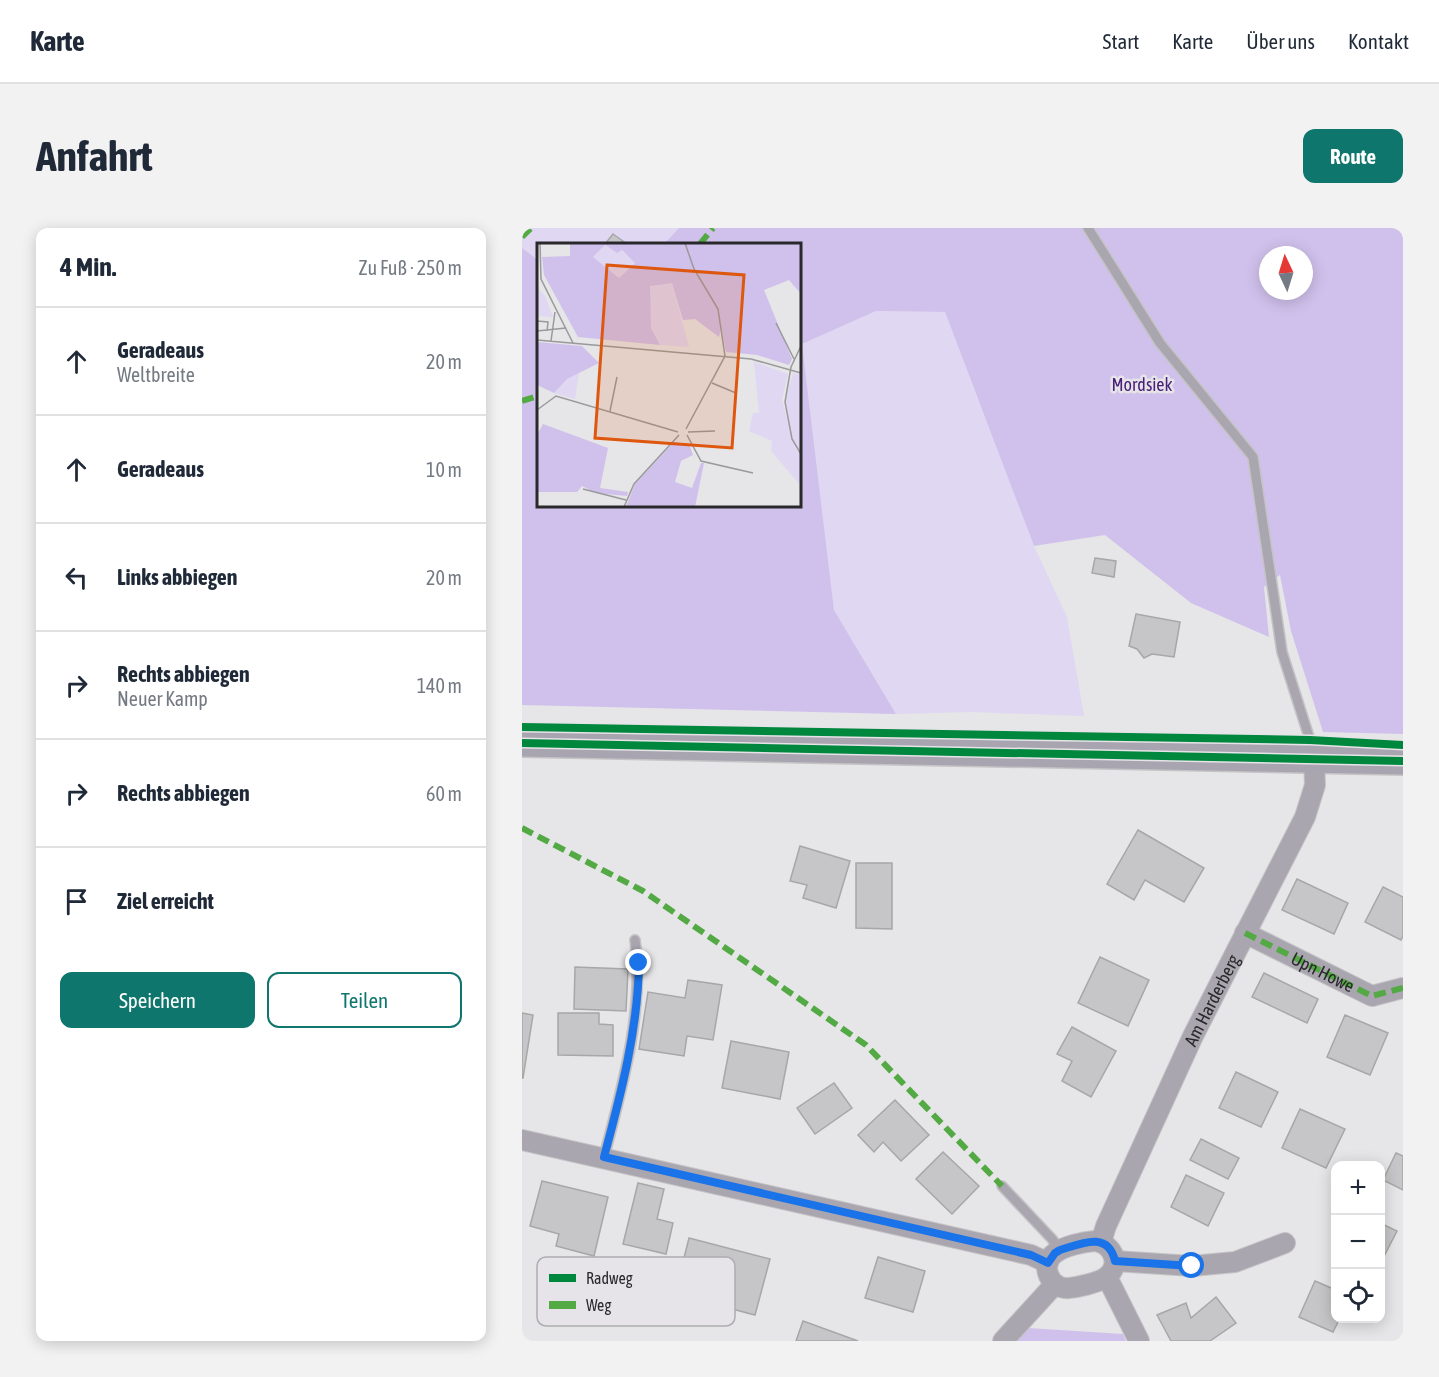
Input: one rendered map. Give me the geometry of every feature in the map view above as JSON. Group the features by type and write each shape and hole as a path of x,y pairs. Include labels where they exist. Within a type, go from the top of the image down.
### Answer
{"street":[{"path":"522,743 1403,760"},
{"name":"Am Harderberg","path":"1101,1242 1106,1226 1193,1036 1305,817 1315,785 1314,758"},
{"name":"Upn Howe","path":"1245,933 1372,996 1403,988"},
{"path":"522,1140 1031,1255 1054,1256 1089,1242 1101,1242 1111,1249 1111,1269 1138,1341"},
{"path":"1054,1256 1048,1274 1060,1287 1073,1287 1111,1269 1235,1262 1285,1243"},
{"path":"1003,1341 1055,1284"}],"lane":[{"path":"1088,228 1160,343 1253,457 1282,652 1314,758"},
{"path":"604,1157 622,1088 637,997 639,963 635,940"},
{"path":"1002,1186 1052,1239 1054,1256"}],"shaded area":[{"path":"522,228 679,228 665,243 537,243 537,259 522,248"},
{"path":"876,311 945,312 1034,546 1067,617 1084,716 972,712 896,714 834,610 802,344"}],"green space":[{"name":"Mordsiek","path":"679,228 1403,228 1403,734 1323,732 1291,631 1280,575 1264,587 1269,637 1191,603 1105,535 1034,546 945,312 876,311 802,344 834,610 896,714 522,705 522,248 537,259 537,507 801,507 801,243 665,243"},
{"path":"1028,1328 1123,1334 1126,1341 1016,1341"}],"building":[{"path":"613,234 626,243 606,243"},
{"path":"1095,558 1116,561 1114,577 1092,573"},
{"path":"1136,614 1180,622 1174,657 1152,654 1144,658 1137,649 1129,646"},
{"path":"1138,830 1204,868 1184,902 1145,880 1134,900 1107,884"},
{"path":"800,846 850,861 836,908 803,898 807,885 790,881"},
{"path":"856,863 892,863 892,929 856,928"},
{"path":"1297,879 1348,903 1334,934 1282,910"},
{"path":"1383,887 1403,897 1403,936 1401,940 1365,922"},
{"path":"1100,957 1149,980 1128,1026 1078,1003"},
{"path":"575,967 628,969 626,1011 574,1009"},
{"path":"1264,973 1318,999 1307,1023 1252,997"},
{"path":"688,980 722,985 713,1040 687,1036 684,1056 639,1049 648,992 685,998"},
{"path":"522,1013 533,1015 523,1078 522,1078"},
{"path":"558,1013 599,1013 599,1024 613,1025 613,1056 558,1055"},
{"path":"1345,1015 1388,1033 1370,1075 1327,1057"},
{"path":"1072,1027 1116,1051 1091,1097 1062,1081 1072,1061 1057,1054"},
{"path":"731,1041 789,1052 780,1099 722,1088"},
{"path":"1236,1072 1278,1092 1261,1127 1219,1108"},
{"path":"834,1083 852,1108 815,1134 797,1108"},
{"path":"895,1100 929,1135 901,1161 883,1142 874,1152 858,1135"},
{"path":"1300,1109 1345,1129 1326,1168 1282,1148"},
{"path":"1201,1139 1239,1158 1228,1179 1190,1160"},
{"path":"943,1152 979,1186 952,1214 916,1179"},
{"path":"1396,1153 1403,1156 1403,1190 1385,1181 1385,1176"},
{"path":"1186,1175 1224,1193 1208,1226 1171,1207"},
{"path":"542,1181 608,1197 594,1256 556,1246 559,1234 530,1226"},
{"path":"638,1183 664,1189 657,1219 673,1223 666,1254 623,1244"},
{"path":"1385,1225 1397,1231 1385,1254"},
{"path":"689,1238 770,1259 755,1315 735,1310 735,1257 684,1257"},
{"path":"878,1257 925,1271 913,1312 865,1298"},
{"path":"1315,1281 1331,1288 1331,1323 1338,1323 1333,1332 1299,1317"},
{"path":"1216,1297 1236,1323 1210,1341 1171,1341 1157,1315 1186,1303 1191,1318"},
{"path":"803,1321 858,1341 796,1341"}],"marked path":[{"path":"522,237 531,228"},
{"path":"701,243 713,228"},
{"path":"522,401 537,396"},
{"path":"522,828 643,891 866,1045 1002,1186"},
{"path":"1245,933 1372,996 1403,988"}],"cycle path":[{"path":"522,727 1310,740 1403,745"},
{"path":"522,743 1403,761"}],"route":[{"path":"639,963 638,986 622,1088 604,1157 1031,1255 1048,1263 1050,1257 1060,1250 1095,1241 1111,1249 1115,1261 1192,1266"}]}
